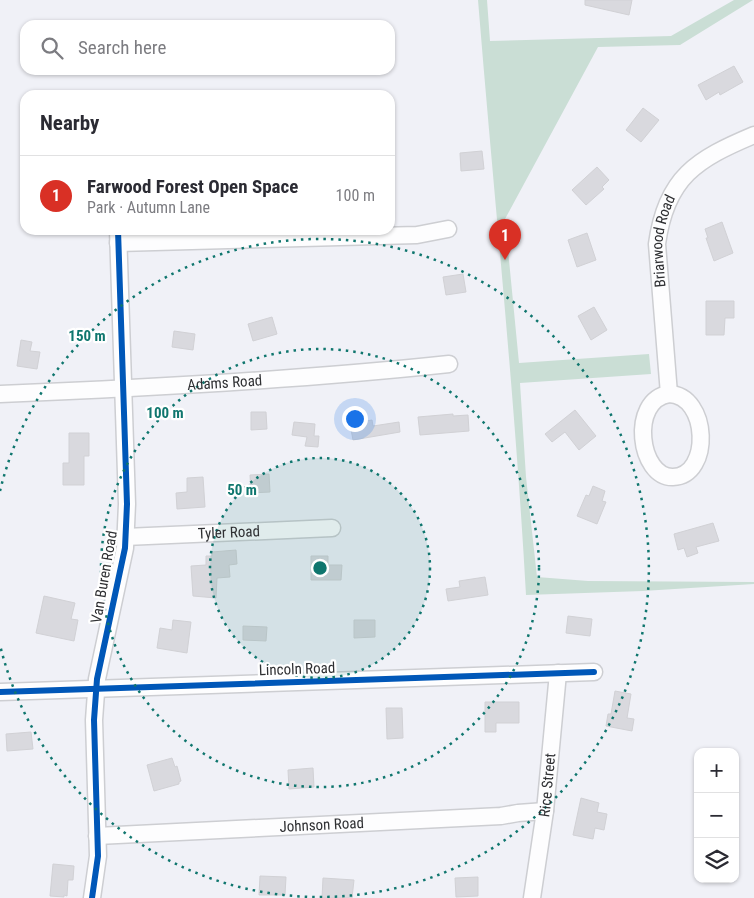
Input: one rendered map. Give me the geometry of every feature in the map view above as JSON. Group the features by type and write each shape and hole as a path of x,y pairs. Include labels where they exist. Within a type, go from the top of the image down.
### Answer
{"street":[{"name":"Briarwood Road","path":"669,394 657,244 664,210 682,179 694,166 708,156 754,135"},
{"path":"118,236 417,235 448,229"},
{"name":"Van Buren Road","path":"92,898 98,856 94,720 97,679 124,548 127,504 118,236"},
{"name":"Adams Road","path":"0,394 123,389 344,374 449,364"},
{"path":"669,394 684,397 692,404 700,434 696,463 689,472 675,477 660,474 652,466 647,456 644,438 644,419 648,408 659,397 669,394"},
{"name":"Tyler Road","path":"125,537 332,528"},
{"name":"Lincoln Road","path":"0,692 594,672"},
{"name":"Rice Street","path":"532,898 545,811 558,673"},
{"name":"Johnson Road","path":"97,836 500,816 545,811"}],"green space":[{"path":"478,0 487,0 490,41 671,36 734,0 753,0 680,45 598,47 505,219 519,363 649,354 651,374 520,383 526,477 537,577 588,581 754,582 754,584 643,591 526,595 510,372"}],"building":[{"path":"585,0 632,0 629,15 585,5"},
{"path":"734,66 743,82 720,95 719,92 706,100 698,85"},
{"path":"643,108 659,120 641,142 626,130"},
{"path":"482,151 484,169 461,171 460,153"},
{"path":"597,167 609,180 602,187 604,189 586,205 572,190"},
{"path":"722,222 733,253 714,261 705,229"},
{"path":"587,233 596,260 577,267 568,240"},
{"path":"463,274 466,292 446,295 443,277"},
{"path":"706,301 734,301 734,318 725,318 724,335 706,335"},
{"path":"594,307 607,330 591,340 578,316"},
{"path":"272,317 277,334 253,341 248,324"},
{"path":"174,331 195,334 193,350 172,347"},
{"path":"21,340 32,342 30,351 40,352 37,369 17,366"},
{"path":"575,410 596,436 579,450 565,432 552,442 545,434"},
{"path":"251,412 266,412 267,429 251,430"},
{"path":"453,414 453,416 468,415 469,431 420,435 418,417"},
{"path":"372,420 373,426 399,422 400,432 353,440 350,424"},
{"path":"294,422 315,424 314,436 319,436 318,447 305,446 307,437 292,435"},
{"path":"69,433 89,433 89,456 84,456 84,485 63,485 63,463 69,463"},
{"path":"269,474 270,492 251,493 250,475"},
{"path":"203,477 205,507 177,509 176,493 187,492 187,478"},
{"path":"593,486 605,491 602,501 606,502 597,524 577,516 586,495 589,496"},
{"path":"713,523 719,541 696,547 698,553 687,557 684,548 678,550 674,534"},
{"path":"236,550 237,564 229,565 230,577 217,578 216,598 193,596 191,566 206,565 206,556 212,556 212,552"},
{"path":"311,556 328,556 328,565 342,565 341,580 311,580"},
{"path":"485,577 488,595 448,601 446,589 460,587 459,581"},
{"path":"44,596 75,603 71,619 78,620 74,641 36,633"},
{"path":"568,616 592,619 590,636 566,633"},
{"path":"173,620 191,622 187,653 157,648 160,628 172,630"},
{"path":"354,620 375,620 375,637 354,638"},
{"path":"243,626 267,627 266,641 243,640"},
{"path":"615,691 631,694 627,718 634,719 632,731 606,726 608,714 611,714"},
{"path":"485,702 519,702 519,723 496,723 496,732 485,732"},
{"path":"386,708 402,708 403,738 387,739"},
{"path":"31,732 33,749 7,751 6,734"},
{"path":"172,758 175,767 177,766 181,781 179,784 154,791 147,765"},
{"path":"313,768 314,787 289,789 288,770"},
{"path":"581,798 599,803 597,812 607,814 604,830 595,828 593,839 573,835"},
{"path":"53,864 74,866 73,880 68,880 67,896 50,896"},
{"path":"260,876 286,877 285,895 259,895"},
{"path":"478,877 478,896 456,897 455,878"},
{"path":"323,878 354,880 352,898 322,898"}],"cycle path":[{"path":"92,898 98,856 94,720 97,679 125,548 127,504 118,235"},
{"path":"0,692 594,672"}],"place":[{"name":"Farwood Forest Open Space","path":"505,260"}]}
